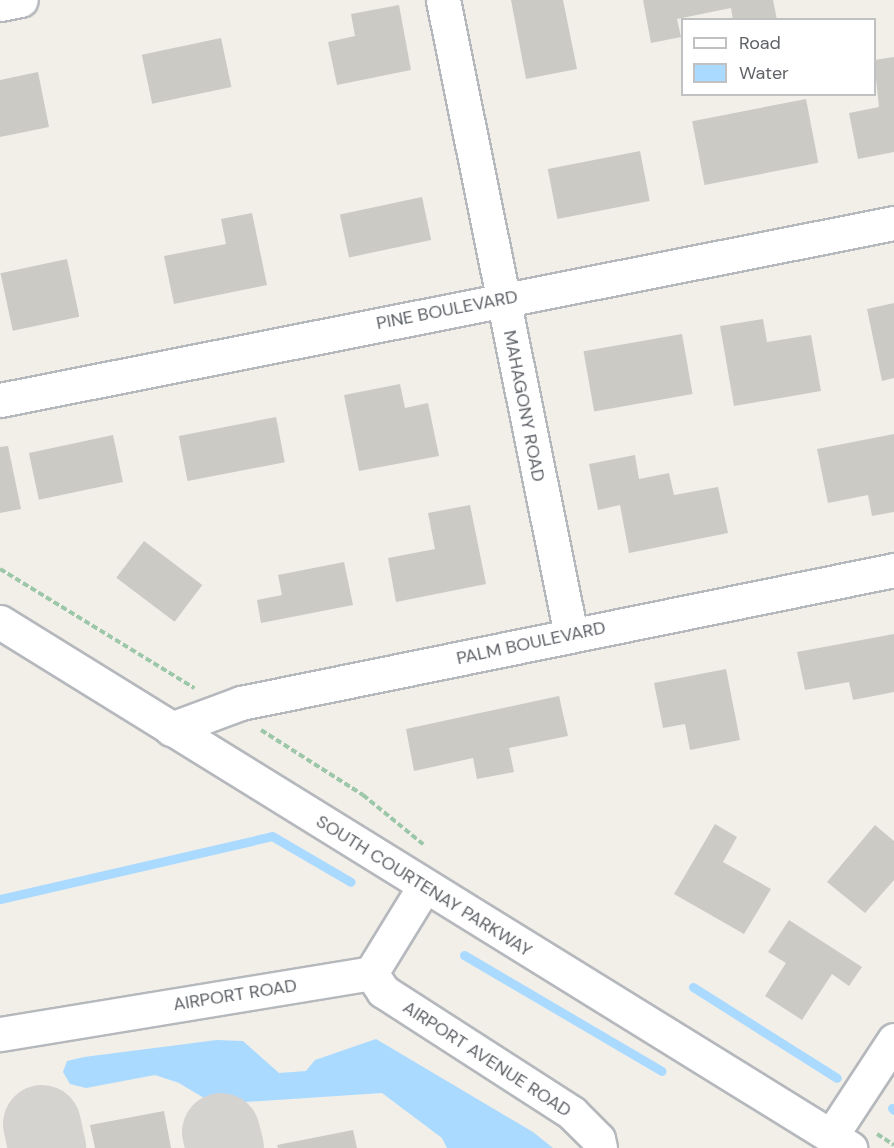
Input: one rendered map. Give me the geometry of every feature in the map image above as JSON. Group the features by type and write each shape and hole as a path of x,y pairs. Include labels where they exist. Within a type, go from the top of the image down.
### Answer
{"street":[{"path":"0,4 21,0"},
{"name":"MAHAGONY ROAD","path":"443,0 571,635"},
{"name":"PINE BOULEVARD","path":"0,400 894,222"},
{"name":"PALM BOULEVARD","path":"171,729 224,706 894,570"},
{"name":"SOUTH COURTENAY PARKWAY","path":"0,622 424,887 842,1133"},
{"path":"371,973 424,887"},
{"name":"AIRPORT ROAD","path":"0,1034 371,973"},
{"name":"AIRPORT AVENUE ROAD","path":"371,973 383,991 572,1113 598,1139 600,1148"},
{"path":"842,1133 894,1040"}],"path":[{"path":"0,569 224,706 363,795 426,847"},
{"path":"842,1133 894,1145"}],"water":[{"path":"376,1039 533,1132 553,1148 447,1148 442,1138 382,1093 214,1104 179,1083 155,1075 86,1088 70,1084 63,1072 67,1061 84,1057 217,1040 243,1041 279,1073 306,1071 315,1060"}],"building":[{"path":"511,0 563,0 577,69 526,79"},
{"path":"643,0 773,0 777,18 733,18 731,8 677,19 681,37 651,43"},
{"path":"399,5 411,70 337,85 328,42 355,36 351,14"},
{"path":"221,38 231,87 152,104 142,55"},
{"path":"894,57 894,152 858,159 849,113 879,107 876,60"},
{"path":"38,72 49,127 0,137 0,80"},
{"path":"806,99 818,163 705,185 692,121"},
{"path":"640,151 650,201 557,219 548,169"},
{"path":"422,197 431,240 349,258 340,214"},
{"path":"252,213 267,285 174,304 164,256 226,244 221,219"},
{"path":"67,259 79,317 13,331 0,273"},
{"path":"894,303 894,378 882,381 867,309"},
{"path":"763,319 767,342 811,335 821,391 734,406 720,326"},
{"path":"682,334 693,394 594,411 584,351"},
{"path":"400,384 405,408 428,403 439,456 359,471 344,395"},
{"path":"276,417 285,462 188,481 179,436"},
{"path":"894,434 894,512 872,516 868,495 828,503 817,449"},
{"path":"113,435 123,482 39,500 29,453"},
{"path":"8,446 21,509 0,513 0,447"},
{"path":"635,455 639,479 669,473 674,495 718,487 728,533 629,553 620,505 598,510 589,464"},
{"path":"470,505 486,584 396,602 388,558 435,549 428,513"},
{"path":"144,541 202,585 175,622 116,578"},
{"path":"344,562 353,605 261,623 257,600 282,595 278,575"},
{"path":"894,634 894,692 853,700 849,682 805,690 797,652"},
{"path":"726,669 740,740 690,750 685,724 663,728 654,683"},
{"path":"559,696 568,736 509,748 514,772 477,779 473,758 414,771 406,729"},
{"path":"715,824 737,837 723,862 771,889 744,934 674,894"},
{"path":"875,825 894,841 894,880 865,913 827,882"},
{"path":"789,920 862,967 849,986 832,974 802,1020 765,996 786,963 768,952"},
{"path":"164,1111 171,1148 95,1148 90,1125"},
{"path":"353,1130 357,1148 278,1148 277,1145"}],"waterway":[{"path":"0,899 272,836 351,882"},
{"path":"464,955 662,1071"},
{"path":"693,987 837,1078"}],"taxiway":[{"path":"42,1124 47,1148"},
{"path":"221,1132 225,1148"}]}
